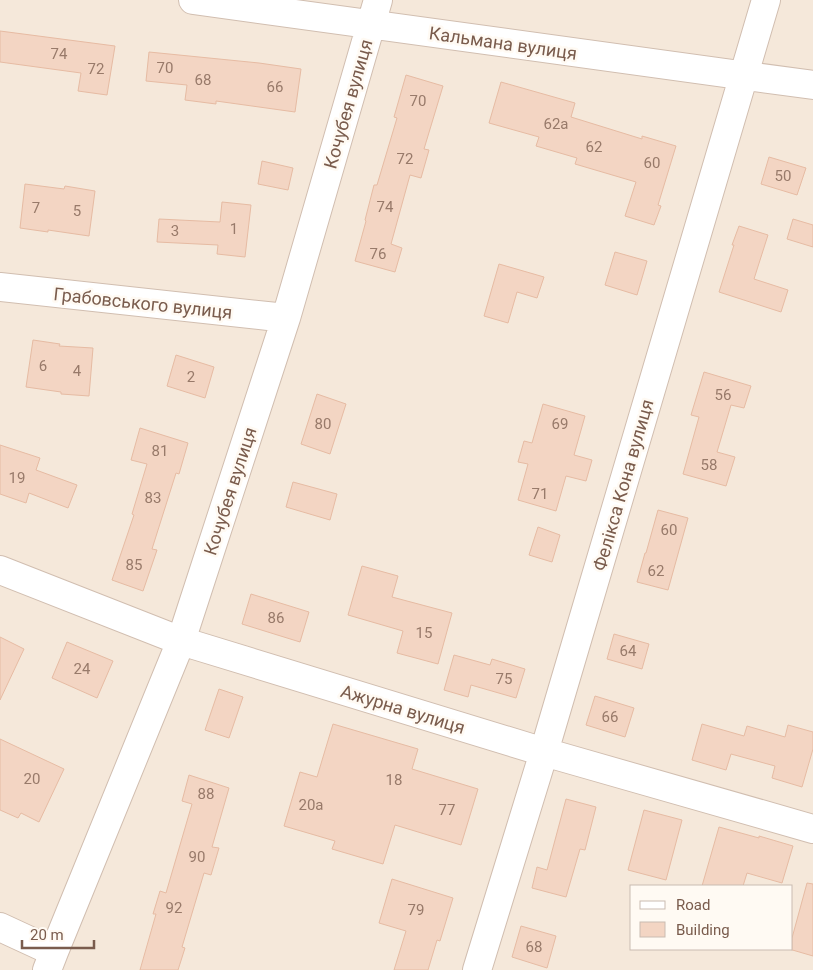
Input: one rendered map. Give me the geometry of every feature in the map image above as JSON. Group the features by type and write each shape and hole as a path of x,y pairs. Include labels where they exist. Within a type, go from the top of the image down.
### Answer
{"street":[{"name":"Кальмана вулиця","path":"193,0 374,12 744,76 813,85"},
{"name":"Фелікса Кона вулиця","path":"477,970 544,752 766,0"},
{"name":"Кочубея вулиця","path":"50,961 181,641 286,318 374,12"},
{"name":"Грабовського вулиця","path":"0,287 286,318"},
{"name":"Ажурна вулиця","path":"0,570 181,641 544,752 813,829"},
{"path":"0,927 50,961"}],"shaded area":[{"path":"0,0 813,0 813,970 0,970"}],"building":[{"path":"0,31 115,46 107,95 78,91 81,73 0,62"},
{"path":"149,52 301,69 295,112 216,101 216,104 185,100 187,85 146,81"},
{"path":"406,75 443,86 424,149 429,150 421,178 410,175 391,244 402,248 395,272 355,261 374,185 377,185 397,118 394,117"},
{"path":"501,82 575,103 571,117 642,139 642,136 676,146 658,205 661,206 654,225 625,216 636,182 575,164 577,158 536,146 539,137 489,123"},
{"path":"769,157 806,168 797,195 761,184"},
{"path":"262,161 293,168 288,190 258,184"},
{"path":"25,184 64,189 65,186 95,191 89,236 20,228"},
{"path":"222,202 251,205 245,257 217,254 218,245 157,242 159,219 220,222"},
{"path":"793,219 813,225 813,247 787,239"},
{"path":"739,226 768,235 754,279 788,290 781,312 719,292"},
{"path":"615,252 647,261 637,295 605,285"},
{"path":"499,264 544,277 537,298 517,292 508,323 484,316"},
{"path":"33,340 60,344 59,346 93,348 89,396 61,394 61,392 26,387"},
{"path":"176,355 214,367 205,398 167,386"},
{"path":"704,372 751,386 744,408 731,405 717,452 735,457 726,486 683,474 699,417 691,415"},
{"path":"317,394 346,404 330,454 301,444"},
{"path":"543,404 585,416 574,455 592,460 586,481 566,476 556,511 518,500 528,464 518,462 524,441 532,443"},
{"path":"140,428 188,443 179,474 176,473 152,549 157,550 143,591 112,580 134,515 132,514 147,464 131,460"},
{"path":"0,445 40,458 36,470 77,485 68,508 29,493 26,503 0,494"},
{"path":"293,482 337,494 330,520 286,507"},
{"path":"658,510 688,518 668,590 637,582"},
{"path":"538,527 560,535 552,562 529,555"},
{"path":"362,566 398,576 392,597 452,613 438,664 397,653 403,631 348,615"},
{"path":"251,594 309,612 300,642 242,624"},
{"path":"614,634 649,644 642,669 607,659"},
{"path":"0,637 24,649 0,700"},
{"path":"67,642 113,661 97,698 52,678"},
{"path":"454,655 490,665 492,659 525,669 516,698 471,685 468,697 444,690"},
{"path":"219,689 243,697 229,738 205,730"},
{"path":"595,696 634,708 625,737 586,725"},
{"path":"333,724 418,749 412,769 478,789 461,845 395,825 383,864 332,849 335,841 284,826 300,772 317,777"},
{"path":"702,724 744,736 747,726 785,737 788,725 813,732 813,749 802,787 772,778 775,766 731,754 726,770 692,760"},
{"path":"0,739 64,769 39,822 21,813 18,818 0,810"},
{"path":"189,775 229,788 212,847 219,848 211,875 204,873 182,947 185,948 178,970 140,970 156,914 153,914 160,891 166,893 192,804 182,801"},
{"path":"566,799 596,807 585,850 580,849 566,897 532,888 537,867 547,870"},
{"path":"644,810 682,820 666,880 628,870"},
{"path":"719,827 793,846 782,883 747,873 743,885 702,885"},
{"path":"392,879 453,898 440,941 437,940 428,970 394,970 406,931 379,923"},
{"path":"807,883 813,884 813,956 792,950 793,934"},
{"path":"521,926 556,936 547,968 512,957"}]}
